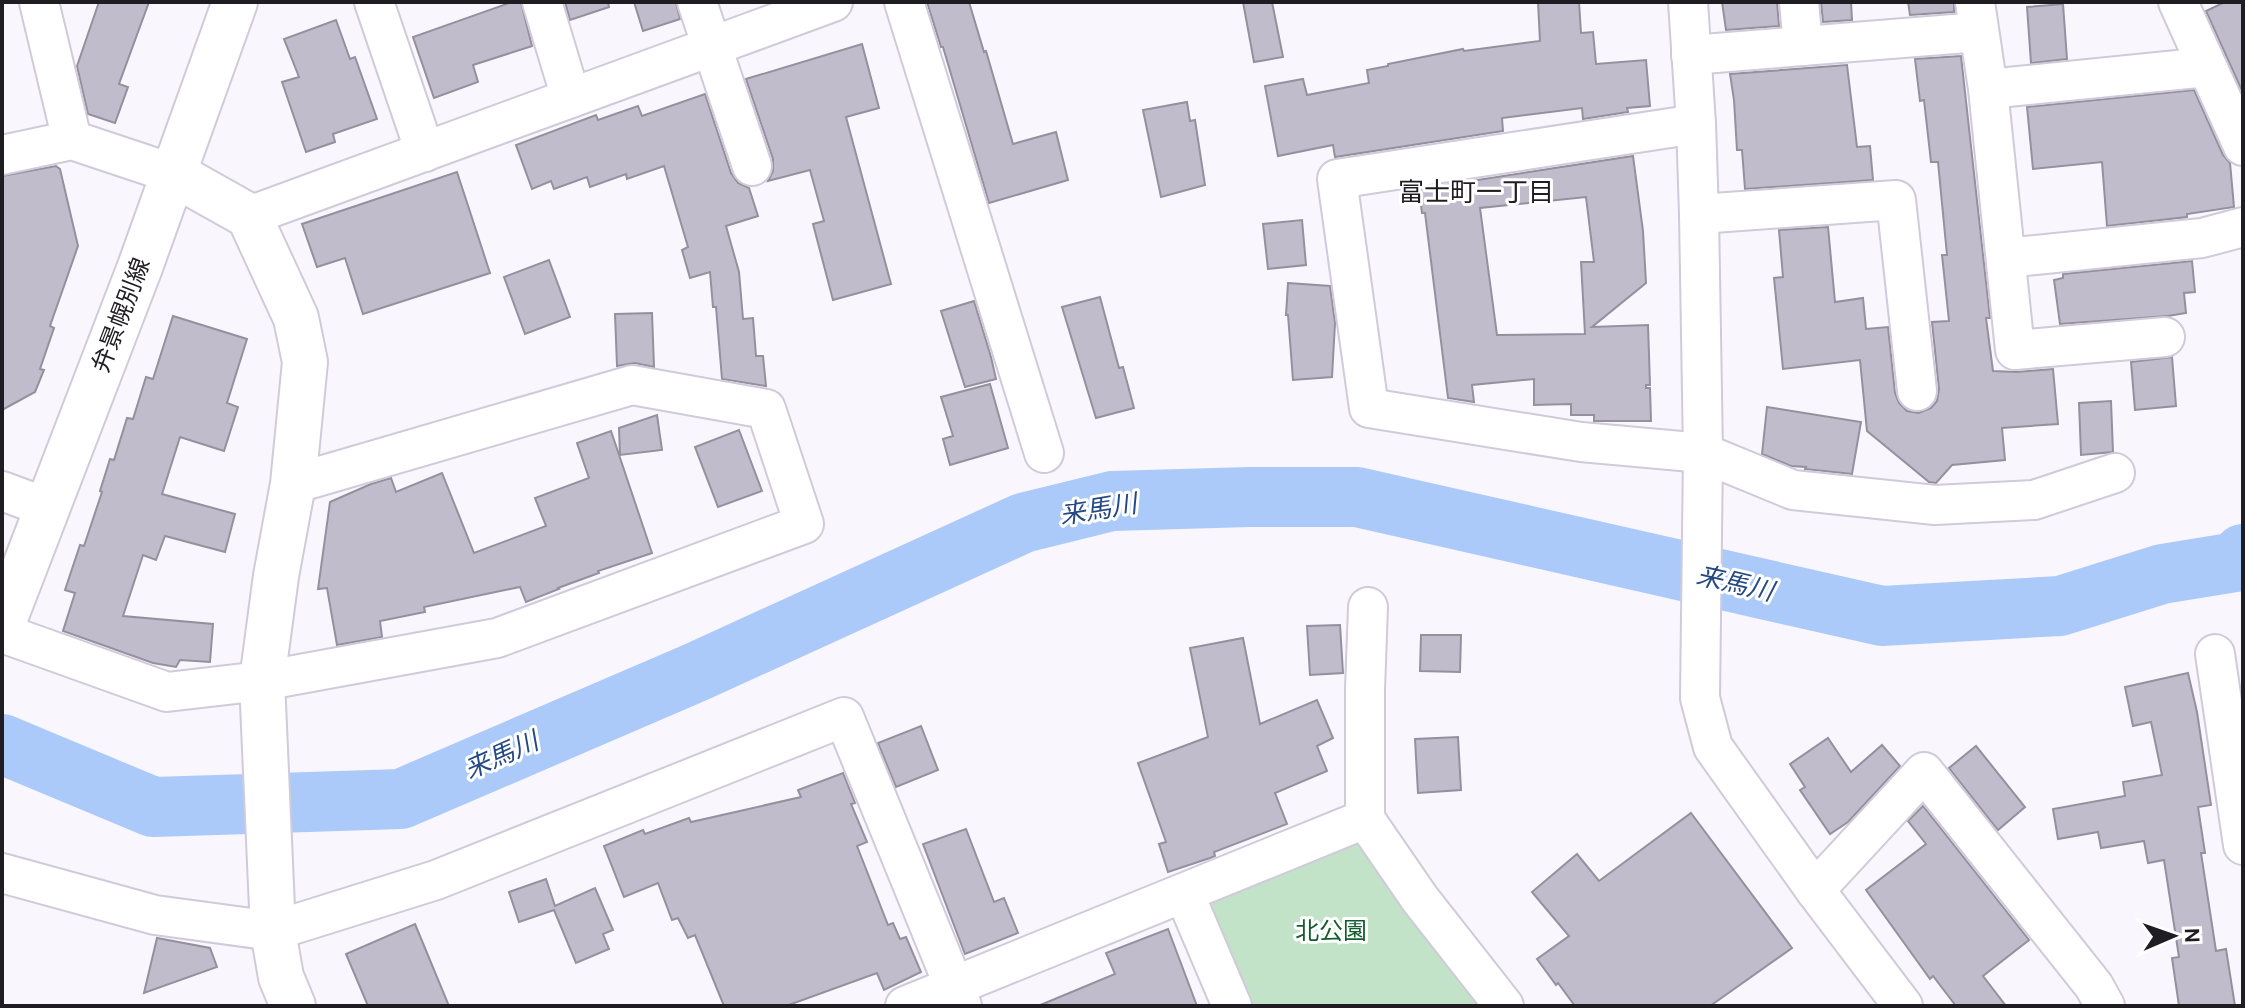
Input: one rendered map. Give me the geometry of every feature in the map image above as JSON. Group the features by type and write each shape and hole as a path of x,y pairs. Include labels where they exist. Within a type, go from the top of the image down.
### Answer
{"street":[{"path":"39,2 72,140"},
{"name":"弁景幌別線","path":"2,626 174,174 235,2"},
{"path":"374,2 425,152"},
{"path":"542,2 571,98"},
{"path":"697,2 752,166"},
{"path":"249,216 833,2"},
{"path":"904,2 1044,453"},
{"path":"1688,2 1699,214 1702,467 1700,698 1713,747 1903,1006"},
{"path":"1799,2 1803,46"},
{"path":"2178,2 2243,146"},
{"path":"1691,55 1803,46 1977,17 1988,89 2015,350 2165,337"},
{"path":"1988,89 2207,67"},
{"path":"1696,124 1337,179 1369,408 1581,442 1793,490 1935,505 2034,500 2115,473"},
{"path":"2,155 72,140 174,174 249,216 296,318 305,362 293,484 276,576 262,698 272,912 281,977 293,1006"},
{"path":"1699,214 1896,200 1917,391"},
{"path":"2006,258 2202,238 2243,227"},
{"path":"2,633 167,692 262,698 497,638 804,524 766,409 632,385 293,484"},
{"path":"2,491 48,508"},
{"path":"1368,607 1365,819 1420,899 1504,1006"},
{"path":"2215,654 2243,845"},
{"path":"2,873 155,915 272,912 436,880 844,717 958,996"},
{"path":"1815,890 1924,772 2094,986 2105,1006"},
{"path":"905,1006 958,996 1184,893 1365,819"},
{"path":"1184,893 1232,1006"}],"green space":[{"name":"北公園","path":"1355,841 1481,1006 1248,1006 1208,909 1215,901"}],"building":[{"path":"99,2 149,2 119,84 128,87 115,123 88,114 77,66"},
{"path":"512,2 521,2 532,46 473,65 478,82 434,98 413,37"},
{"path":"565,2 608,2 609,7 570,20"},
{"path":"634,2 676,2 680,19 643,31"},
{"path":"927,2 969,2 1013,144 1056,132 1068,180 989,203"},
{"path":"1243,2 1272,2 1283,57 1254,62"},
{"path":"1538,2 1579,2 1581,33 1593,32 1596,64 1646,60 1650,106 1627,108 1628,112 1583,119 1582,108 1502,118 1503,131 1335,157 1333,145 1278,156 1265,86 1303,79 1307,95 1369,83 1367,70 1388,64 1463,49 1540,41"},
{"path":"1722,2 1777,2 1779,26 1726,30"},
{"path":"1821,2 1851,2 1852,20 1823,22"},
{"path":"1908,2 1954,2 1954,12 1910,15"},
{"path":"2225,2 2243,2 2243,93 2206,11"},
{"path":"2063,4 2067,59 2031,63 2027,7"},
{"path":"336,20 350,59 355,57 377,119 333,134 335,142 306,152 282,82 299,77 284,39"},
{"path":"862,44 879,108 846,117 891,284 833,300 813,224 824,221 810,170 768,181 773,171 773,159 746,79"},
{"path":"1961,56 1993,371 2053,369 2058,424 2002,428 2005,460 1952,465 1936,483 1929,482 1867,431 1860,360 1783,369 1774,278 1783,277 1779,230 1828,227 1835,302 1863,298 1866,329 1888,327 1895,393 1907,411 1919,413 1931,408 1937,401 1939,389 1932,322 1949,321 1942,255 1947,255 1938,162 1931,162 1924,100 1920,101 1915,59"},
{"path":"1847,65 1857,147 1870,146 1873,180 1745,189 1742,150 1737,150 1730,74"},
{"path":"2194,90 2223,155 2230,163 2234,207 2187,214 2187,217 2107,226 2102,162 2033,169 2027,107"},
{"path":"705,94 731,173 738,183 749,188 758,216 726,226 739,272 743,319 753,318 756,356 763,356 766,386 722,379 710,272 690,278 682,250 688,247 664,166 627,179 626,174 590,187 587,177 554,189 551,181 532,189 516,145 596,115 598,120 638,106 642,116"},
{"path":"1187,102 1190,121 1195,120 1205,185 1161,197 1143,110"},
{"path":"1633,156 1646,283 1592,327 1648,325 1650,385 1646,388 1650,388 1651,421 1594,421 1594,415 1571,415 1571,404 1534,405 1534,379 1472,385 1474,402 1448,398 1425,213 1422,213 1419,189","holes":["1586,197 1594,262 1581,262 1585,334 1497,335 1480,208"]},
{"path":"56,166 60,169 78,246 50,326 54,328 35,392 2,410 2,176"},
{"path":"457,172 490,273 363,314 345,258 317,267 302,224"},
{"path":"1302,220 1306,265 1268,269 1263,224"},
{"path":"549,260 570,317 525,334 504,277"},
{"path":"2192,261 2195,292 2184,293 2186,313 2060,324 2054,280 2063,278 2063,274"},
{"path":"1288,283 1330,286 1335,323 1332,377 1293,380 1286,315"},
{"path":"1100,297 1119,368 1123,367 1134,408 1096,418 1062,307"},
{"path":"974,301 996,379 965,387 941,311"},
{"path":"652,313 654,367 635,363 617,366 615,314"},
{"path":"173,316 247,339 227,403 238,407 224,451 180,437 162,494 235,514 225,552 165,536 156,560 143,555 123,616 213,624 210,662 180,660 176,667 153,663 63,631 75,593 65,590 80,545 84,546 110,459 114,460 127,418 133,419 146,377 153,379"},
{"path":"2172,357 2176,406 2135,410 2131,362"},
{"path":"990,384 1008,448 950,465 943,439 953,436 941,397"},
{"path":"2111,401 2113,452 2081,455 2079,403"},
{"path":"1767,407 1861,422 1852,474 1791,466 1762,454"},
{"path":"657,415 662,450 620,455 619,428"},
{"path":"739,430 762,491 718,507 695,447"},
{"path":"611,431 652,553 598,571 526,602 520,587 424,607 425,612 380,621 382,637 337,645 327,588 318,589 330,502 391,478 396,492 442,473 474,553 546,526 535,498 589,478 577,443"},
{"path":"1340,625 1343,673 1310,675 1307,626"},
{"path":"1421,635 1461,635 1460,672 1420,671"},
{"path":"1243,638 1260,724 1317,700 1333,738 1317,746 1327,771 1275,793 1287,824 1214,852 1215,856 1168,872 1159,844 1166,842 1138,763 1208,737 1190,648"},
{"path":"2188,673 2211,805 2198,807 2205,853 2201,853 2216,951 2226,949 2235,1006 2179,1006 2172,958 2179,957 2164,860 2148,863 2144,841 2101,848 2098,832 2058,839 2053,809 2125,796 2123,782 2162,775 2151,722 2133,726 2125,687"},
{"path":"921,726 938,770 896,787 878,743"},
{"path":"1458,737 1461,790 1418,793 1415,739"},
{"path":"1828,738 1851,772 1882,745 1900,766 1848,822 1830,834 1800,790 1805,787 1790,764"},
{"path":"1976,746 2025,807 1998,830 1949,768"},
{"path":"843,773 855,803 851,804 867,842 857,846 888,925 893,923 900,939 906,937 921,972 884,990 877,973 786,1006 724,1006 695,935 688,938 678,918 672,920 658,883 624,897 604,846 643,830 645,834 689,818 691,822 801,797 798,790"},
{"path":"1923,806 2029,940 1983,976 2006,1006 1956,1006 1933,976 1930,979 1866,890 1926,844 1908,821"},
{"path":"1691,813 1792,948 1710,1006 1575,1006 1537,959 1569,936 1532,892 1577,854 1599,881"},
{"path":"966,829 994,902 1004,898 1018,933 965,954 923,844"},
{"path":"546,879 555,906 595,888 613,930 603,934 609,949 576,963 554,910 519,922 509,892"},
{"path":"415,924 449,1006 368,1006 346,954"},
{"path":"1168,929 1197,1006 1038,1006 1115,974 1106,953"},
{"path":"157,938 210,948 217,967 144,993"}],"waterway":[{"name":"来馬川","path":"2,744 153,807 401,799 694,673 1023,523 1112,501 1357,497 1882,616 2060,606 2162,574 2236,562 2243,554"}],"district":[{"name":"富士町一丁目","path":"1476,192"}]}
